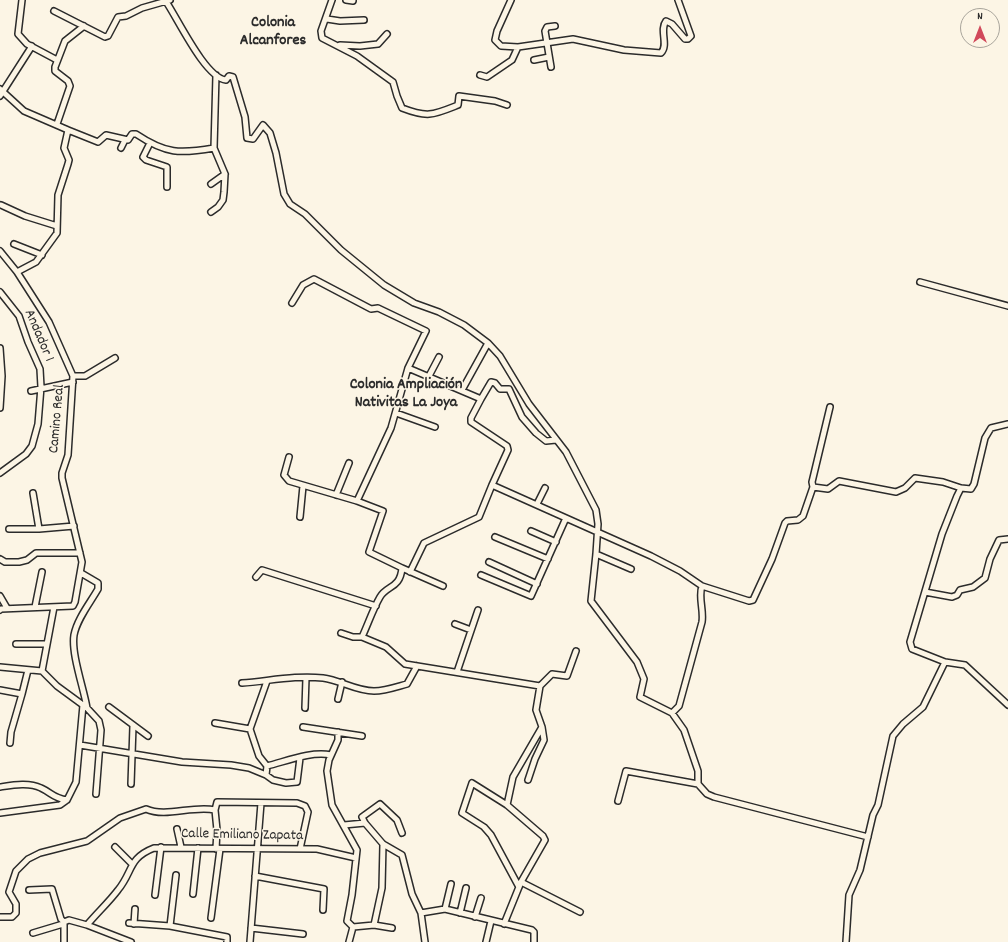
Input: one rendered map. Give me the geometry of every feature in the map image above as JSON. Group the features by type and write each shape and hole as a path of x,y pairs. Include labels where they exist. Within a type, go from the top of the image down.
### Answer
{"street":[{"path":"22,0 18,34 22,40 57,60"},
{"path":"332,0 321,35 322,38 339,45 357,56 393,82 402,108 420,115 433,114 458,106 460,96 495,101 507,105"},
{"path":"346,0 353,1"},
{"path":"511,0 497,31 495,40 501,46 518,47 573,39 624,50 661,52 664,47 663,25 666,22 672,24 685,38 688,39 691,36 678,0"},
{"path":"54,11 106,37 108,36 118,17 126,16 142,8 167,1 198,54 216,75 224,80 229,76 233,77 245,117 247,138 253,139 263,124 267,128 276,153 284,194 290,204 305,214 341,250 384,285 414,303 439,312 464,325 488,343 500,356 529,404 566,452 593,504 597,516 596,554 591,594 593,605 638,662 644,679 640,697 672,713 686,735 698,771 698,784"},
{"path":"327,18 340,21 364,20"},
{"path":"57,124 70,86 68,81 55,71 57,60 65,41 84,26"},
{"path":"552,67 549,57 546,29 554,26"},
{"path":"339,45 360,46 378,44 387,34"},
{"path":"32,46 1,92 24,111 98,142 106,135 125,140"},
{"path":"480,75 487,77 512,60 518,47"},
{"path":"534,60 549,57"},
{"path":"211,212 218,207 223,200 225,174 214,148 216,75"},
{"path":"17,272 36,262 42,255 49,242 54,238 57,226 58,195 69,160 64,148 68,130"},
{"path":"121,148 125,140 128,140 132,134 136,134 150,143 179,153 214,148"},
{"path":"150,143 143,157 146,160 167,167 167,187"},
{"path":"211,184 225,174"},
{"path":"1,205 25,216 57,226"},
{"path":"14,244 42,255"},
{"name":"Camino Real","path":"0,251 17,272 57,336 73,376 68,455 62,473 80,552 80,573 72,606 54,607"},
{"path":"292,303 302,285 314,279 371,309 378,308 424,330 426,333 408,368 396,413 376,462 357,501"},
{"path":"920,282 1008,306"},
{"name":"Andador 1","path":"0,292 19,316 28,342 40,369 41,387 38,424 32,446 26,454 0,473"},
{"path":"462,390 488,343"},
{"path":"0,348 2,376 0,408"},
{"path":"73,376 85,376 115,358"},
{"path":"430,376 439,358"},
{"path":"408,368 430,376 481,399"},
{"path":"31,391 41,387 73,382"},
{"path":"410,572 424,543 479,517 508,450 507,446 471,422 471,418 491,382 495,383 500,389 509,389 522,417 546,441 556,440"},
{"path":"492,485 597,531 680,571 702,586 749,602 753,600 772,559 785,523 787,521 798,520 803,516 813,487 812,482 830,406"},
{"path":"396,413 435,427"},
{"path":"813,487 828,489 839,481 896,492 905,488 915,478 943,482 961,488 971,489 974,484 985,438 990,428 1008,424"},
{"path":"289,457 284,475 289,481 357,501 383,511 369,552 443,586"},
{"path":"336,495 349,463"},
{"path":"300,517 303,486"},
{"path":"538,504 545,488"},
{"path":"961,488 942,534 924,592 910,646 912,649 945,662 964,665 1008,704"},
{"path":"33,493 39,529"},
{"path":"481,575 531,596 566,518"},
{"path":"9,529 39,529 74,526"},
{"path":"531,531 556,542"},
{"path":"496,537 548,559"},
{"path":"924,592 952,597 964,588 973,587 985,578 990,559 999,540 1008,539"},
{"path":"0,559 5,562 19,562 28,560 36,553 80,552"},
{"path":"596,554 631,569"},
{"path":"490,562 537,584"},
{"path":"362,637 376,606 383,594 390,590 400,578 402,568"},
{"path":"256,578 262,570 376,606"},
{"path":"35,608 42,572"},
{"path":"0,813 60,805 67,800 76,782 85,706 74,636 76,627 99,585 80,573"},
{"path":"672,713 679,706 704,614 700,592 702,586"},
{"path":"0,596 7,608"},
{"path":"0,610 7,608 54,607 42,671"},
{"path":"458,672 478,610"},
{"path":"454,624 471,630"},
{"path":"341,633 353,637 362,637 386,648 400,662 540,686"},
{"path":"16,644 47,644"},
{"path":"528,780 545,735 536,710 540,686 552,674 567,676 576,651"},
{"path":"846,942 849,895 860,870 873,815 878,805 893,736 903,724 923,707 945,662"},
{"path":"242,683 277,679 321,678 342,682 364,690 382,691 407,684 417,666"},
{"path":"0,667 42,671 57,686 85,706 99,721 96,794"},
{"path":"10,743 11,732 28,670"},
{"path":"305,708 306,678"},
{"path":"266,775 267,766 259,756 250,729 267,681"},
{"path":"338,699 342,682"},
{"path":"0,690 22,694"},
{"path":"109,707 148,736"},
{"path":"215,723 250,729"},
{"path":"131,784 133,726"},
{"path":"303,727 362,736"},
{"path":"507,805 514,777 542,727"},
{"path":"338,732 338,740 331,755 327,771 332,805 357,850 347,921 353,927"},
{"path":"80,745 132,752 182,762 231,765 249,768 266,775 273,780 286,783 298,782 300,758"},
{"path":"267,766 311,754 331,755"},
{"path":"618,801 626,771 698,784 707,794 714,797 868,837"},
{"path":"504,924 520,885 545,840 543,836 507,805 472,783 462,813 484,827 491,835 520,885 580,912"},
{"path":"0,787 29,785 42,788 56,798 67,800"},
{"path":"211,918 218,849 215,810 217,802 297,803 307,809 300,849"},
{"path":"250,942 251,911 256,876 261,803"},
{"path":"402,833 397,820 380,804 362,818 383,844 402,855 412,894 421,913 425,942"},
{"path":"0,917 12,917 16,913 16,904 9,892 16,870 28,859 40,853 87,841 120,818 146,809 155,812 202,809 215,810"},
{"path":"344,825 365,823"},
{"path":"177,830 181,847"},
{"path":"374,925 382,888 383,844"},
{"path":"87,925 118,890 132,864 115,847"},
{"path":"155,895 161,847"},
{"name":"Calle Emiliano Zapata","path":"132,864 148,850 161,847 218,849 317,849 356,858"},
{"path":"193,894 198,848"},
{"path":"170,926 176,875"},
{"path":"256,876 324,889 323,910"},
{"path":"445,909 451,884"},
{"path":"460,913 466,888"},
{"path":"29,890 52,889 61,919 64,923 64,942"},
{"path":"475,917 481,898"},
{"path":"135,909 131,924 170,926 224,936 227,938 227,942"},
{"path":"421,913 445,909 491,922 532,930 534,932 535,942"},
{"path":"33,933 69,920 87,925 130,942"},
{"path":"486,942 491,922"},
{"path":"353,927 374,925 392,928"},
{"path":"349,942 353,927"},
{"path":"251,928 303,934"}],"district":[{"name":"Colonia Alcanfores","path":"273,33"},
{"name":"Colonia Ampliación Nativitas La Joya","path":"406,395"}]}
